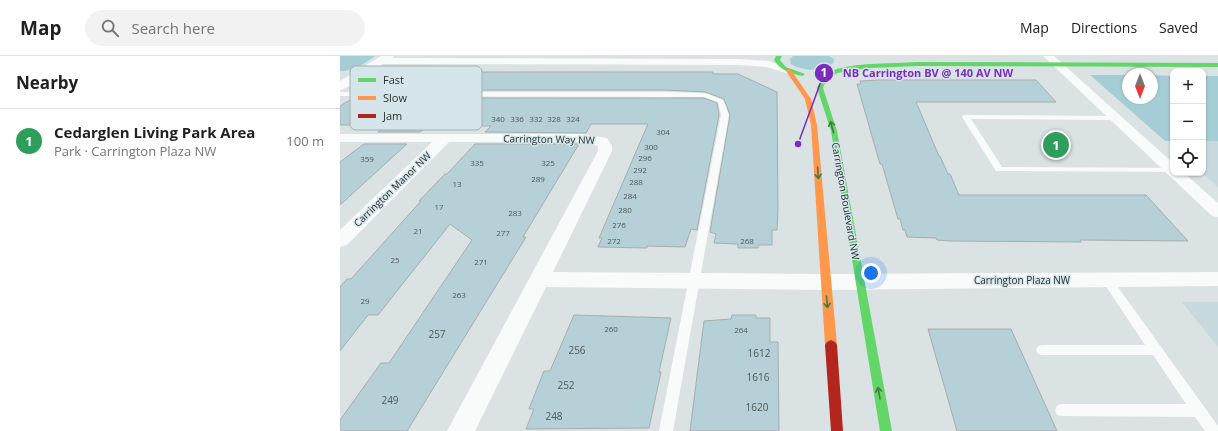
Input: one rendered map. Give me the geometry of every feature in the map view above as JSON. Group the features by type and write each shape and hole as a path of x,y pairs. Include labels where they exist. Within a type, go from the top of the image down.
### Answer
{"street":[{"path":"675,60 748,56"},
{"name":"Carrington Boulevard NW","path":"779,56 777,60 779,65 788,70 805,94 812,110 838,431"},
{"path":"372,66 385,58 675,60 755,62 814,75 870,66 1173,56"},
{"path":"871,57 1051,59 1218,65"},
{"path":"1051,59 1170,168"},
{"path":"836,72 845,67 847,61"},
{"name":"Carrington Boulevard NW","path":"836,72 821,84 820,88 834,131 886,431"},
{"path":"340,86 350,80"},
{"name":"Carrington Way NW","path":"340,138 580,138 602,141 605,146 605,151 461,431"},
{"name":"Carrington Manor NW","path":"340,241 445,138"},
{"path":"1178,176 1218,212"},
{"path":"539,279 825,282"},
{"name":"Carrington Plaza NW","path":"825,282 1218,279"}],"lane":[{"path":"482,94 705,95 721,101 725,115 666,431"},
{"path":"1115,118 966,117 999,169 1170,171"},
{"path":"1106,279 1213,431"},
{"path":"1042,350 1155,350"},
{"path":"1062,410 1198,411"}],"shaded area":[{"path":"340,56 375,56 359,66 350,66 350,70 340,71"},
{"path":"793,56 829,56 834,59 834,62 825,68 813,70 801,68 791,64 790,59"},
{"path":"1090,75 1122,75 1122,103"},
{"path":"1158,75 1170,76 1170,141 1165,141 1123,104 1158,104"},
{"path":"1206,76 1218,76 1218,141 1206,141"},
{"path":"1206,141 1218,141 1218,187 1205,176"},
{"path":"1182,302 1218,302 1218,347"}],"building":[{"path":"482,72 713,72 713,74 738,74 777,92 778,211 777,230 772,230 772,245 758,245 758,248 738,248 738,244 714,243 716,234 710,232 730,115 724,99 705,92 665,90 482,90"},
{"path":"1036,80 1056,102 916,102 939,156 948,174 950,174 959,195 1146,195 1188,241 950,241 937,240 936,238 907,237 900,219 898,219 882,164 880,164 857,84 861,84 860,81"},
{"path":"482,98 704,98 717,103 719,115 697,230 691,229 685,247 598,247 602,238 599,238 648,124 591,124 586,133 485,132 491,126 482,126"},
{"path":"350,100 350,125 340,125 340,106"},
{"path":"381,130 423,130 420,132 378,132"},
{"path":"364,144 407,144 340,205 340,162"},
{"path":"475,144 579,144 523,237 526,237 407,431 340,431 340,420 381,363 389,363 472,240 450,224 378,315 368,315 340,351 340,287 347,279 351,279 421,201 419,201"},
{"path":"574,315 671,318 649,428 526,429 534,409 529,409 544,371 550,371"},
{"path":"732,315 756,315 756,318 770,318 770,342 778,342 779,431 690,431 704,321 731,319"},
{"path":"928,329 1011,329 1057,431 957,431"}],"traffic: fast":[{"path":"779,56 777,60 784,68 802,74"},
{"path":"837,71 870,66 917,64 1218,65"},
{"path":"835,72 821,84 820,88 834,131 886,431"}],"traffic: slow":[{"path":"789,71 808,99 814,125 831,345"}],"traffic: jam":[{"path":"831,345 837,431"}],"place":[{"name":"NB Carrington BV @ 140 AV NW","path":"798,144"},
{"name":"Cedarglen Living Park Area","path":"1056,145"}]}
